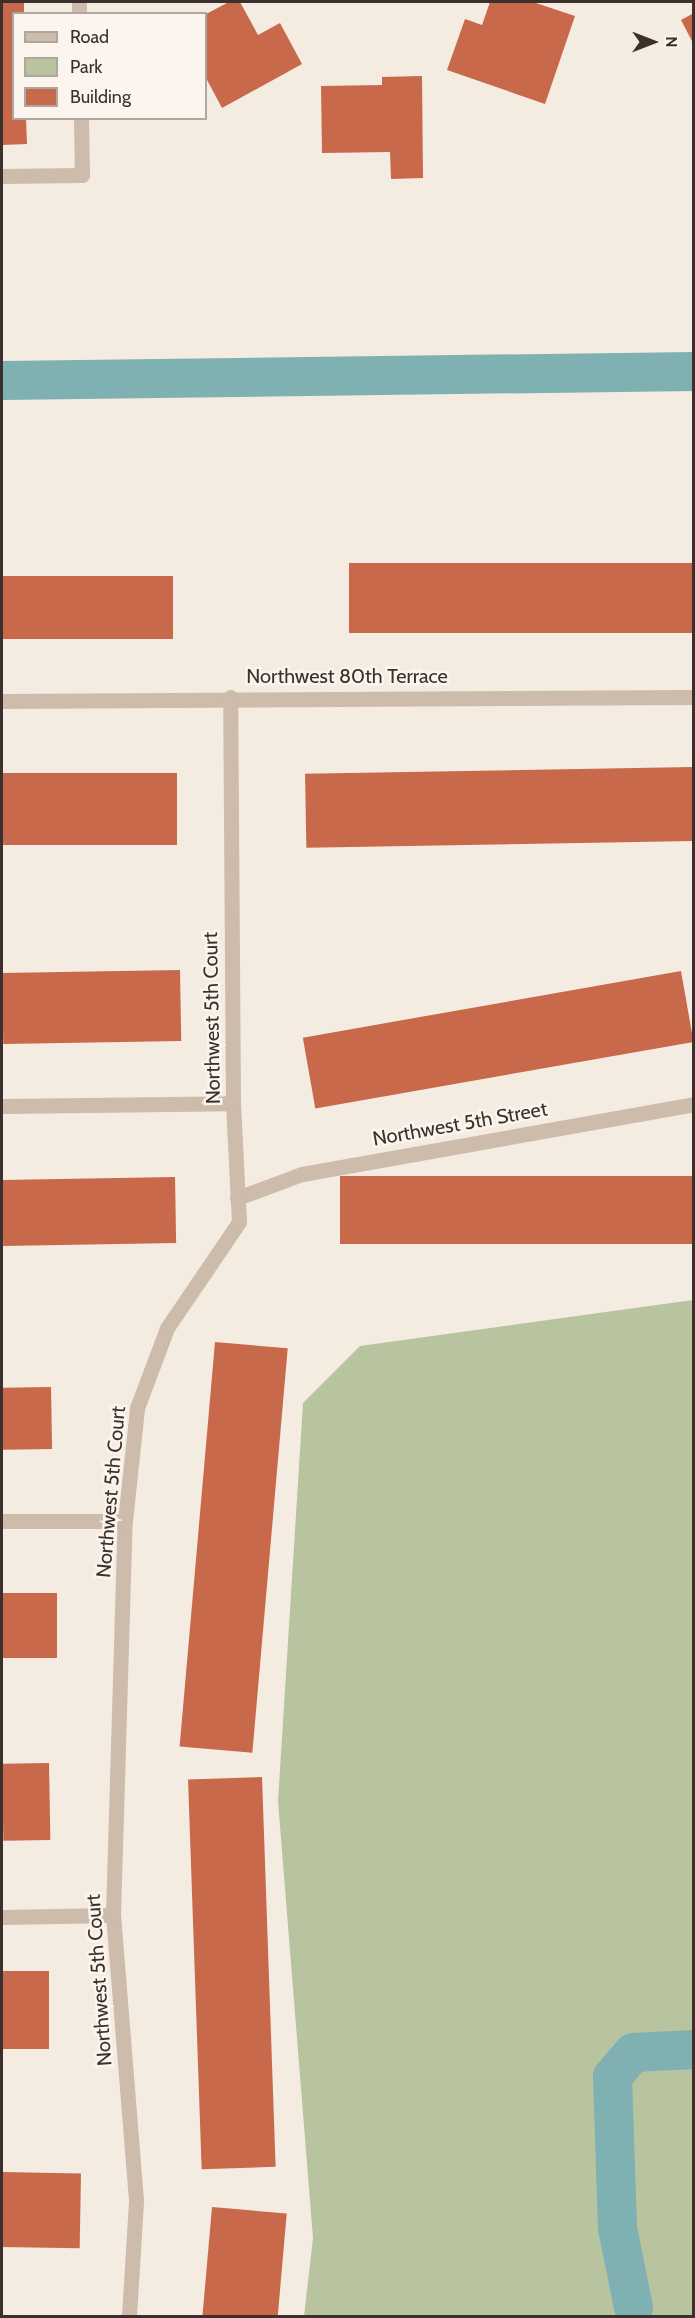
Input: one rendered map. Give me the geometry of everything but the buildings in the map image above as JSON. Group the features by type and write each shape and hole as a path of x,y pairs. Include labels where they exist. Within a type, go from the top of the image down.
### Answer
{"street":[{"path":"2,176 82,175 81,120"},
{"name":"Northwest 80th Terrace","path":"2,701 230,697 693,697"},
{"name":"Northwest 5th Court","path":"129,2316 136,2200 113,1915 125,1521 137,1408 167,1328 239,1222 233,1103 230,697"},
{"path":"2,1106 233,1103"},
{"name":"Northwest 5th Street","path":"237,1198 302,1174 693,1104"},
{"path":"2,1521 125,1521"},
{"path":"2,1917 113,1915"}],"green space":[{"path":"693,1300 693,2316 304,2316 313,2238 278,1801 303,1403 360,1346"}],"waterway":[{"path":"2,380 694,371"},
{"path":"633,2307 617,2228 612,2076 633,2052 694,2049"}]}
